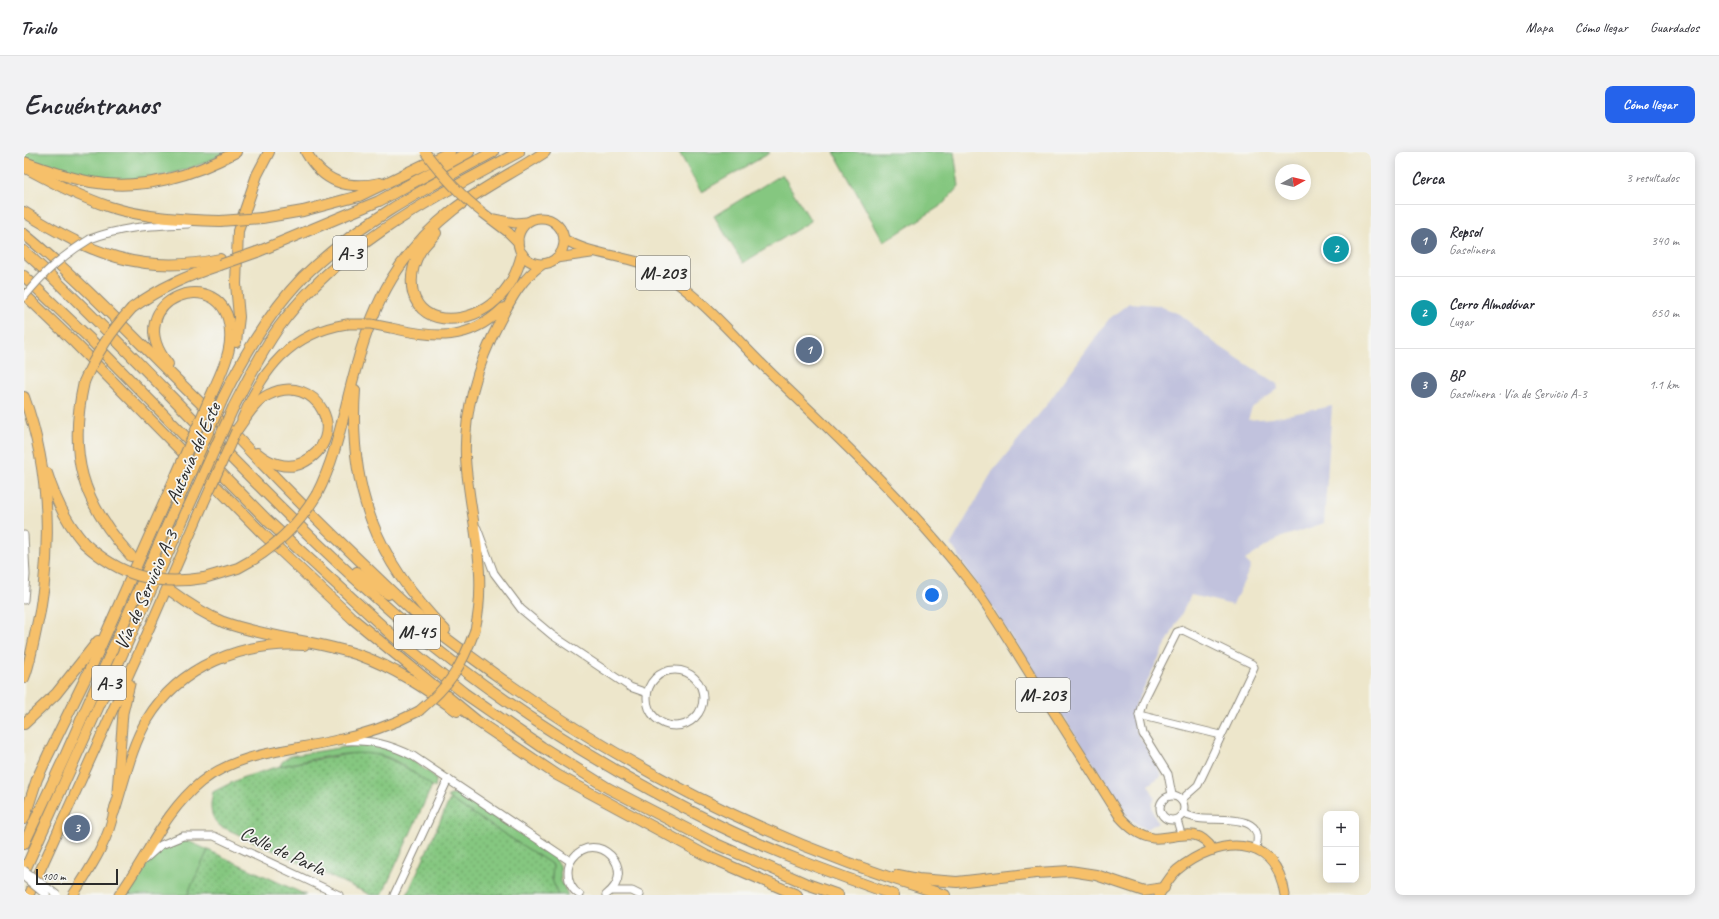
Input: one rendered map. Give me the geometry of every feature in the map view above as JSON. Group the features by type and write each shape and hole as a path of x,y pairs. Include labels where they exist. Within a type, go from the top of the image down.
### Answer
{"highway":[{"path":"24,162 60,174 93,182 122,184 152,182 180,176 202,169 236,152"},
{"path":"223,369 230,360 236,340 239,317 236,284 238,231 256,175 269,152"},
{"path":"306,152 322,173 336,181 353,186 369,185 394,179"},
{"path":"24,167 81,196 112,208 184,220 220,221 262,218 304,211 359,196 450,152"},
{"path":"131,556 104,524 92,504 84,484 77,442 79,403 84,382 101,346 132,308 153,293 173,282 220,262 316,228 379,200 469,152"},
{"name":"Autovía del Este","path":"24,844 66,754 223,398 237,370 266,323 303,277 349,237 386,212 493,152"},
{"name":"Autovía del Este","path":"24,871 233,408 278,327 314,285 358,246 418,206 519,152"},
{"path":"24,397 52,489 62,512 73,530 98,556 116,567 130,573 151,579 172,582 204,578 232,570 254,559 277,543 299,522 318,494 333,459 366,331 388,282 403,261 421,239 453,210 545,152"},
{"path":"502,178 437,233 420,251 411,273 411,286 414,297 422,310 446,319 461,319 494,302 510,285 518,268 522,254"},
{"path":"24,212 78,244 126,260 172,266 220,262"},
{"path":"24,234 103,307 194,398 234,432 270,462 283,465 299,465 314,457 322,447 327,436 327,421 322,409 314,398 303,391 285,389 268,395 254,407 234,432"},
{"name":"M-45","path":"24,251 94,318 284,510 407,625 474,678 552,731 617,771 721,826 815,867 894,895"},
{"name":"M-45","path":"24,276 88,337 268,521 399,641 464,693 542,747 608,788 714,843 807,884 838,895"},
{"path":"24,819 48,755 94,661 223,369 230,344 230,331 227,316 221,305 207,295 191,292 176,296 163,305 156,316 154,336 160,355 194,398"},
{"path":"24,294 75,343 263,534 353,619 477,721 557,775 707,856 797,895"},
{"path":"357,364 353,409 354,452 361,488 376,534 395,570 419,603 475,659"},
{"path":"234,432 297,500 417,615"},
{"path":"24,678 38,622 45,573 47,534 45,496 37,438"},
{"path":"284,510 358,573 545,710 626,759 727,812 778,836 919,895"},
{"path":"268,521 304,565 353,619"},
{"path":"171,591 191,606 222,621 260,633 358,655 391,668 421,686 464,716 477,721"},
{"path":"24,724 56,694 94,647 111,620"},
{"path":"114,812 137,741 147,720 160,700 180,682 204,665 238,652 261,648 292,646 326,647"},
{"path":"778,836 868,866 918,879 957,882 1036,873 1070,871 1096,875 1144,891 1161,892"},
{"path":"848,864 945,895"}],"main road":[{"path":"425,152 468,202 491,218 518,242"},
{"path":"491,218 515,223 527,222 538,218 549,219 558,225 564,239 561,252 556,258"},
{"path":"527,222 518,235 518,242 522,254 534,263 543,264"},
{"name":"M-203","path":"564,239 579,247 598,253 621,257 651,267 680,285 805,404 908,510 944,550 975,589 1120,817 1129,826 1146,836 1161,838 1181,834 1199,837 1213,850"},
{"name":"M-203","path":"543,264 556,258 582,253 598,253"},
{"path":"119,895 140,864 160,829 181,802 202,782 229,765 272,751 333,741 376,730 398,722 419,711 441,692 455,675 467,654 480,608 481,586 475,523 466,464 467,425 470,401 484,356 509,303 528,275 543,264"},
{"name":"Vía de Servicio A-3","path":"29,895 139,652 234,432 250,399 269,370 285,352 311,333 327,327 347,324 371,324 432,336 448,336 464,333 480,326 494,318 509,303"},
{"path":"73,895 90,869 104,841 114,812 118,782 123,713 126,696 139,652"},
{"path":"1161,892 1176,871 1201,855 1228,846 1244,846 1266,856 1279,871 1285,895"}],"street":[{"path":"24,297 42,274 68,253 90,239 112,231 143,226 220,221"},
{"path":"475,523 494,573 521,609 552,635 630,687 647,693"},
{"path":"24,535 26,575 24,600"},
{"path":"1172,796 1168,774 1143,734 1139,715 1143,700 1177,632 1183,630 1252,664 1254,667 1198,784 1181,800"},
{"path":"679,670 692,675 699,682 703,690 704,700 702,709 696,717 690,722 675,727 660,722 654,717 648,706 647,693 650,684 656,676 664,671 679,670"},
{"path":"1139,715 1221,735"},
{"path":"333,741 366,740 390,745 413,756 570,861"},
{"path":"394,895 448,779"},
{"path":"1172,796 1181,800 1184,807 1183,814 1177,820 1165,819 1159,809 1164,798 1172,796"},
{"path":"1183,814 1203,819 1245,821 1252,826 1255,832 1257,844 1255,850"},
{"path":"1177,820 1181,834"},
{"name":"Calle de Parla","path":"140,864 161,845 183,836 214,836 339,895"},
{"path":"580,895 570,885 568,869 570,861 583,849 600,848 608,852 614,858 619,875 617,883 609,893"},
{"path":"24,871 57,895"},
{"path":"24,877 46,895"},
{"path":"609,893 632,891 640,895"}],"shaded area":[{"path":"1129,303 1157,305 1179,314 1216,344 1277,384 1278,389 1252,408 1248,420 1272,418 1332,406 1324,523 1279,538 1245,560 1251,566 1233,605 1191,595 1139,697 1135,707 1137,732 1162,775 1148,785 1155,797 1152,805 1154,816 1159,822 1147,829 1137,825 1127,815 951,544 992,472 1045,407 1109,319"}],"green space":[{"path":"24,152 226,152 179,172 143,179 108,180 75,174 24,158"},
{"path":"679,152 769,152 770,153 701,192"},
{"path":"834,152 954,152 959,186 942,205 884,242"},
{"path":"782,174 811,221 743,263 714,216"},
{"path":"363,744 386,747 406,756 434,776 436,780 435,788 401,764 389,758 364,753 335,755 280,766 282,762 290,756"},
{"path":"360,752 370,753 398,763 432,786 382,895 371,895 220,826 212,815 211,802 213,792 241,778 280,766"},
{"path":"457,793 557,857 556,860 560,865 561,881 568,895 558,895 557,893 552,879 553,865 447,797"},
{"path":"450,799 553,865 552,879 558,895 407,895"},
{"path":"176,841 190,842 208,850 187,895 127,895 153,855 158,850"},
{"path":"208,850 306,895 187,895"}],"place":[{"name":"Cerro Almodóvar","path":"1336,249"},
{"name":"Repsol","path":"809,350"},
{"name":"BP","path":"77,828"}]}
